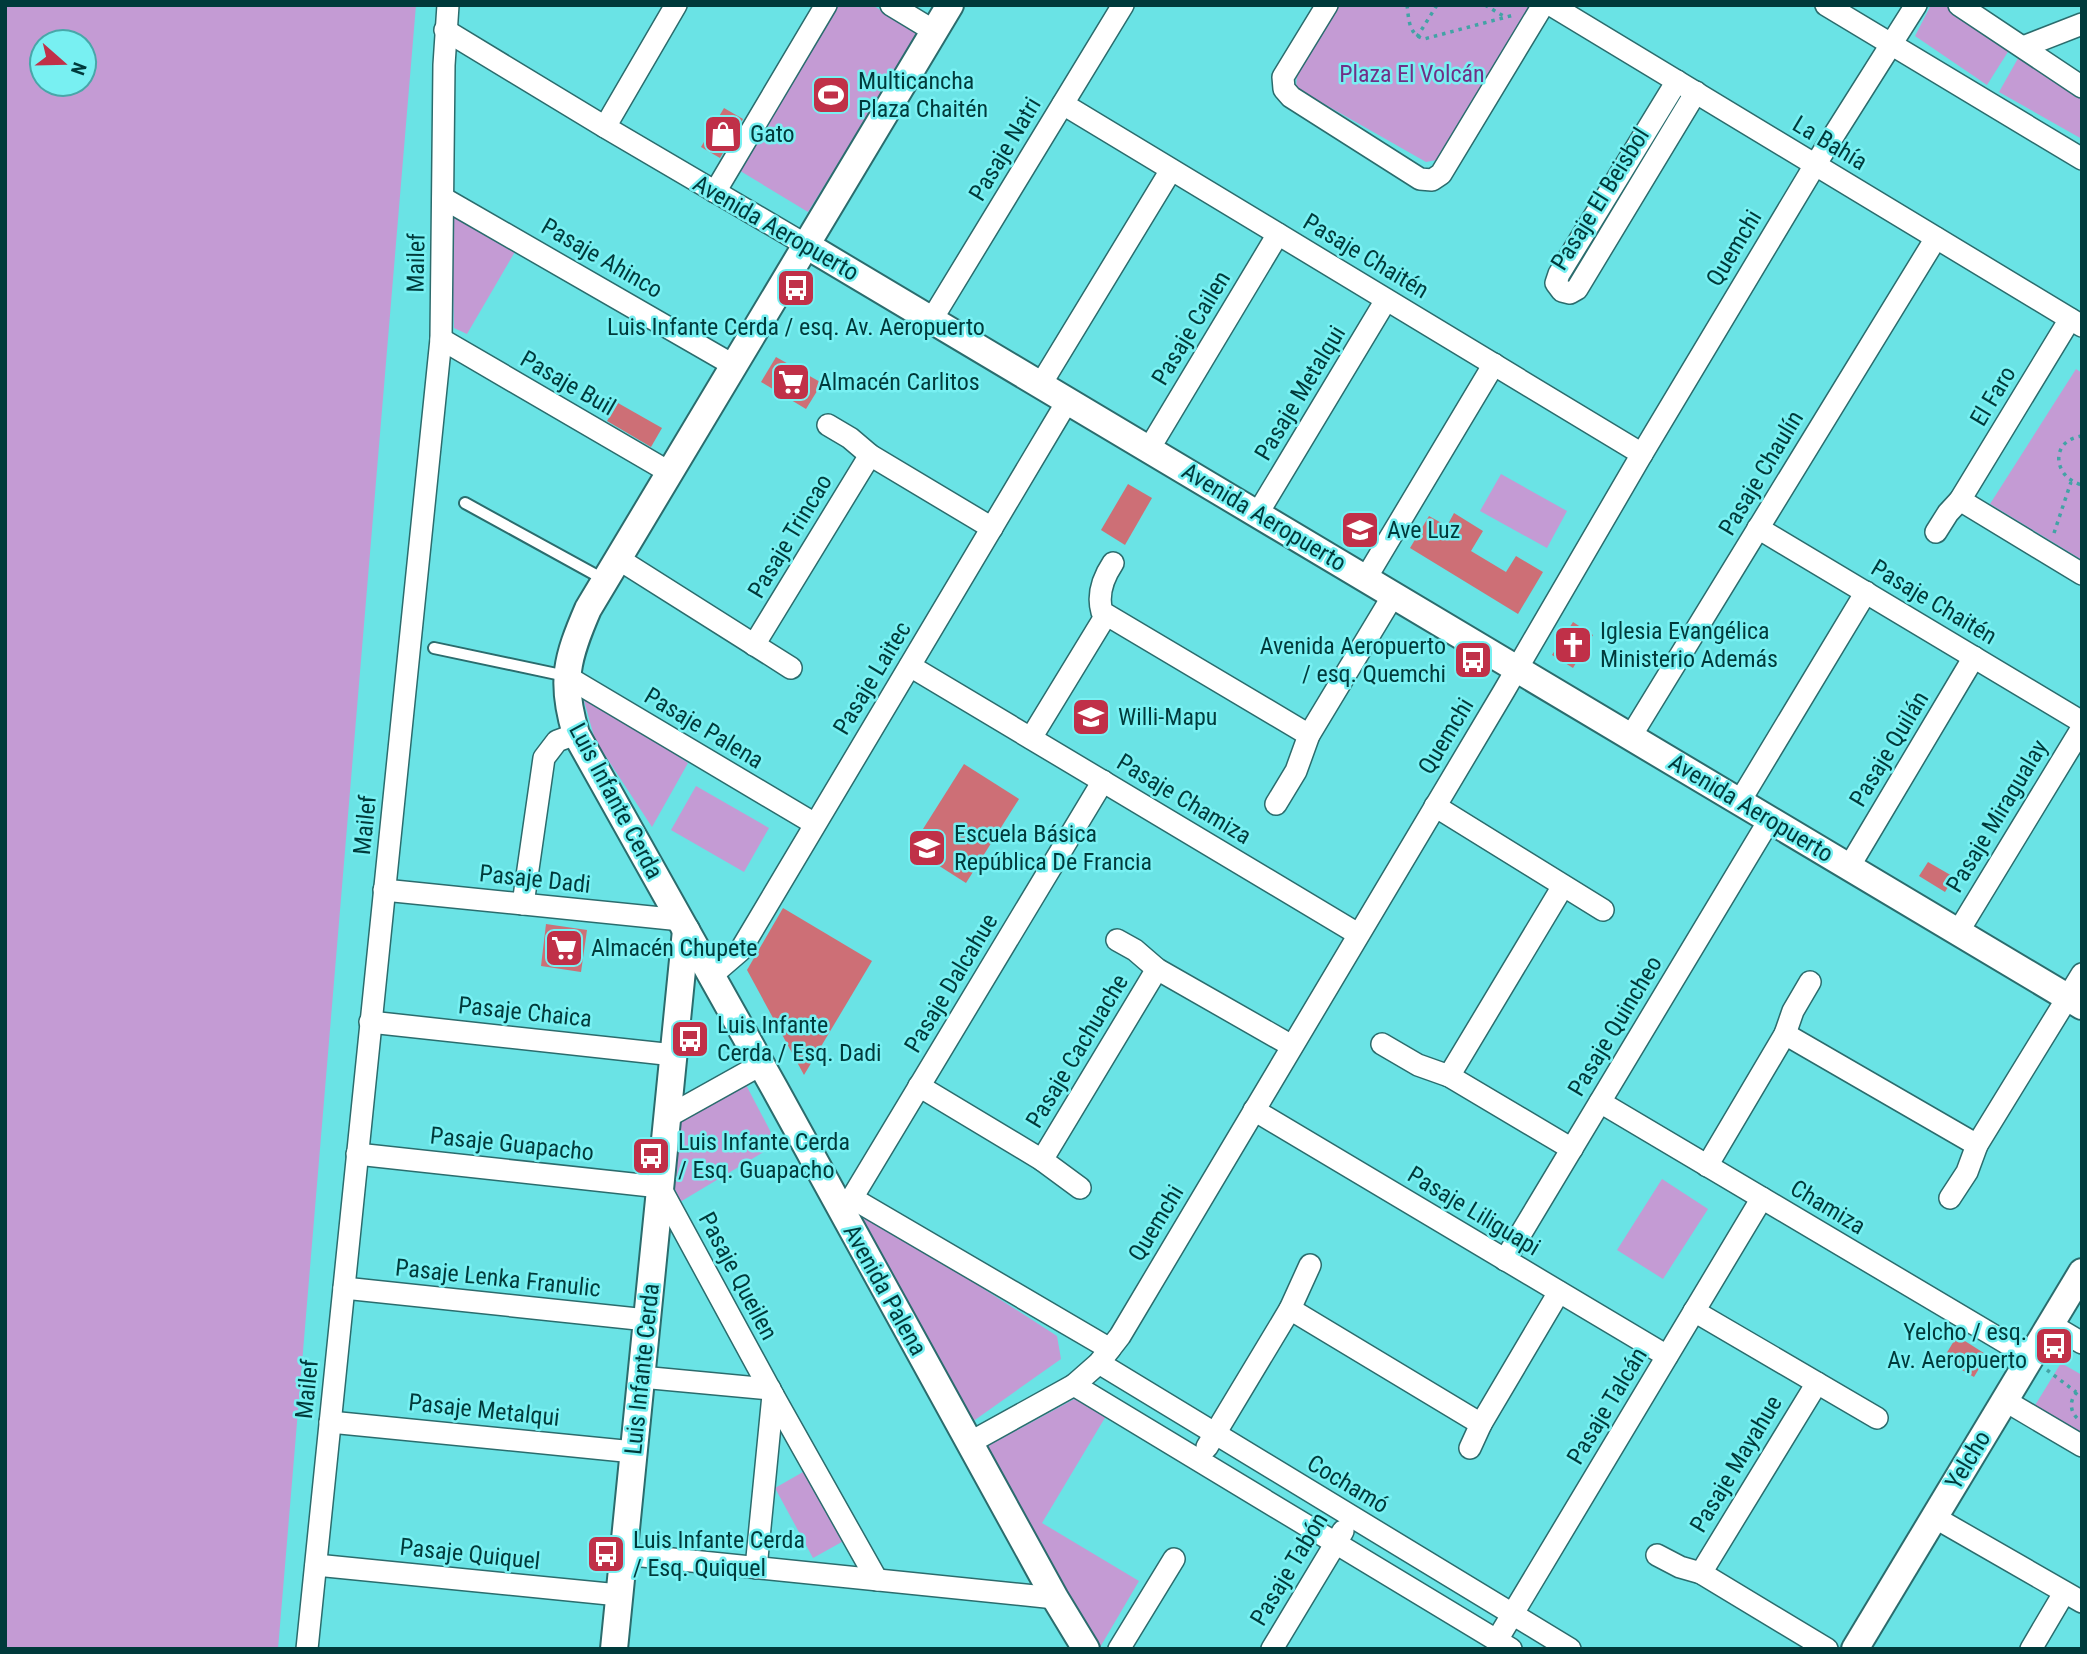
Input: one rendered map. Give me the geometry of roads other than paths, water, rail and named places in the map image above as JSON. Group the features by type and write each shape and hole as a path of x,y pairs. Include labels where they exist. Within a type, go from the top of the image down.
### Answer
{"street":[{"name":"Mailef","path":"307,1649 441,339 445,30 448,5"},
{"path":"604,127 676,5"},
{"path":"715,192 826,5"},
{"path":"891,5 934,31"},
{"name":"Luis Infante Cerda","path":"614,1649 674,1055 683,925 576,734 567,701 566,676 574,641 588,608 950,5"},
{"name":"Pasaje Natri","path":"932,319 1123,5"},
{"path":"1327,5 1283,77 1284,89 1291,97 1420,179 1432,180 1441,174 1545,6"},
{"path":"1826,5 2082,159"},
{"name":"Quemchi","path":"971,1442 1074,1385 1104,1356 1139,1304 1815,164 1916,5"},
{"path":"1959,5 2082,87"},
{"name":"La Bahía","path":"1545,6 1696,92 2076,322"},
{"path":"2023,47 2082,23"},
{"name":"Avenida Aeropuerto","path":"445,30 2075,1001"},
{"name":"Pasaje El Beisbol","path":"1677,81 1559,274 1556,283 1562,291 1570,293 1577,289 1696,92"},
{"name":"Pasaje Chaitén","path":"1063,104 1642,454"},
{"path":"1041,384 1171,170"},
{"name":"Pasaje Ahinco","path":"443,198 733,365"},
{"name":"Pasaje Cailen","path":"1149,449 1278,234"},
{"name":"Pasaje Chaulín","path":"1631,736 1936,238"},
{"name":"Pasaje Metalqui","path":"1258,513 1386,300"},
{"name":"El Faro","path":"1936,532 1960,500 2076,322"},
{"name":"Pasaje Buil","path":"441,339 669,472"},
{"path":"1366,578 1494,364"},
{"name":"Pasaje Laitec","path":"711,976 740,951 1068,400"},
{"path":"828,425 870,455 992,528"},
{"name":"Pasaje Trincao","path":"754,645 870,455"},
{"path":"1960,500 2082,574"},
{"name":"Pasaje Chaitén","path":"1758,528 2082,722"},
{"path":"1112,563 1102,584 1100,608 1106,615 1309,735"},
{"path":"611,569 754,645 791,668"},
{"path":"1740,801 1866,592"},
{"path":"1276,804 1302,758 1309,735 1394,594"},
{"path":"1031,738 1106,615"},
{"name":"Pasaje Quilán","path":"1849,867 1974,657"},
{"name":"Pasaje Chamiza","path":"910,666 1358,934"},
{"name":"Pasaje Palena","path":"566,676 815,824"},
{"name":"Pasaje Miragualay","path":"1958,932 2082,729"},
{"path":"523,904 544,758 557,741 576,734"},
{"name":"Pasaje Dalcahue","path":"845,1202 919,1086 1103,781"},
{"path":"1435,806 1603,910"},
{"name":"Pasaje Quincheo","path":"1505,1260 1770,819"},
{"path":"1449,1076 1563,886"},
{"name":"Pasaje Dadi","path":"384,890 523,904 683,925"},
{"name":"Avenida Palena","path":"683,925 845,1202 1055,1598 1086,1649"},
{"name":"Pasaje Cachuache","path":"1117,940 1145,957 1157,969 1292,1046"},
{"name":"Pasaje Cachuache","path":"1042,1160 1157,969"},
{"path":"1950,1198 1967,1172 1978,1145 2075,1001 2082,974"},
{"path":"1707,1166 1785,1034 1793,1011 1810,982"},
{"name":"Pasaje Chaica","path":"370,1022 674,1055"},
{"path":"1785,1034 1978,1145"},
{"path":"1381,1044 1419,1065 1449,1076 1572,1149"},
{"path":"667,1117 762,1064"},
{"name":"Pasaje Cachuache","path":"919,1086 1042,1160 1080,1188"},
{"name":"Chamiza","path":"1600,1102 2030,1357"},
{"name":"Pasaje Liliguapi","path":"1254,1110 1667,1356"},
{"name":"Pasaje Guapacho","path":"357,1153 660,1187"},
{"name":"Pasaje Queilen","path":"660,1187 877,1580"},
{"name":"Pasaje Talcán","path":"1504,1645 1513,1614 1762,1198"},
{"name":"Cochamó","path":"845,1202 1104,1356 1214,1434 1570,1649"},
{"path":"1198,1461 1290,1309 1310,1265"},
{"name":"Yelcho","path":"1855,1649 2082,1272"},
{"name":"Pasaje Lenka Franulic","path":"344,1288 647,1320"},
{"path":"1470,1448 1481,1424 1559,1292"},
{"path":"1290,1309 1481,1424"},
{"name":"Pasaje Mayahue","path":"1694,1311 1877,1418"},
{"path":"2050,1324 2082,1343"},
{"path":"641,1377 771,1392 756,1568"},
{"name":"Pasaje Mayahue","path":"1701,1573 1817,1383"},
{"path":"1074,1385 1504,1645"},
{"path":"2004,1400 2082,1446"},
{"name":"Pasaje Metalqui","path":"330,1422 634,1451"},
{"name":"Pasaje Tabón","path":"1272,1649 1352,1517"},
{"path":"1934,1517 2073,1598 2031,1649"},
{"path":"623,1554 1055,1598"},
{"name":"Pasaje Mayahue","path":"1657,1555 1680,1567 1701,1573 1827,1649"},
{"path":"1119,1649 1174,1559"},
{"name":"Pasaje Quiquel","path":"316,1565 619,1595"}],"lane":[{"path":"465,503 611,569"},
{"path":"434,648 566,676"}],"place":[{"name":"Multicancha Plaza Chaitén","path":"831,95"},
{"name":"Gato","path":"723,134"},
{"name":"Luis Infante Cerda / esq. Av. Aeropuerto","path":"796,288"},
{"name":"Almacén Carlitos","path":"791,382"},
{"name":"Ave Luz","path":"1360,530"},
{"name":"Iglesia Evangélica Ministerio Además","path":"1573,645"},
{"name":"Avenida Aeropuerto / esq. Quemchi","path":"1473,660"},
{"name":"Willi-Mapu","path":"1091,717"},
{"name":"Escuela Básica República De Francia","path":"927,848"},
{"name":"Almacén Chupete","path":"564,948"},
{"name":"Luis Infante Cerda / Esq. Dadi","path":"690,1039"},
{"name":"Luis Infante Cerda / Esq. Guapacho","path":"651,1156"},
{"name":"Yelcho / esq. Av. Aeropuerto","path":"2054,1346"},
{"name":"Luis Infante Cerda / Esq. Quiquel","path":"606,1554"}],"park label":[{"name":"Plaza El Volcán","path":"1412,74"}]}
